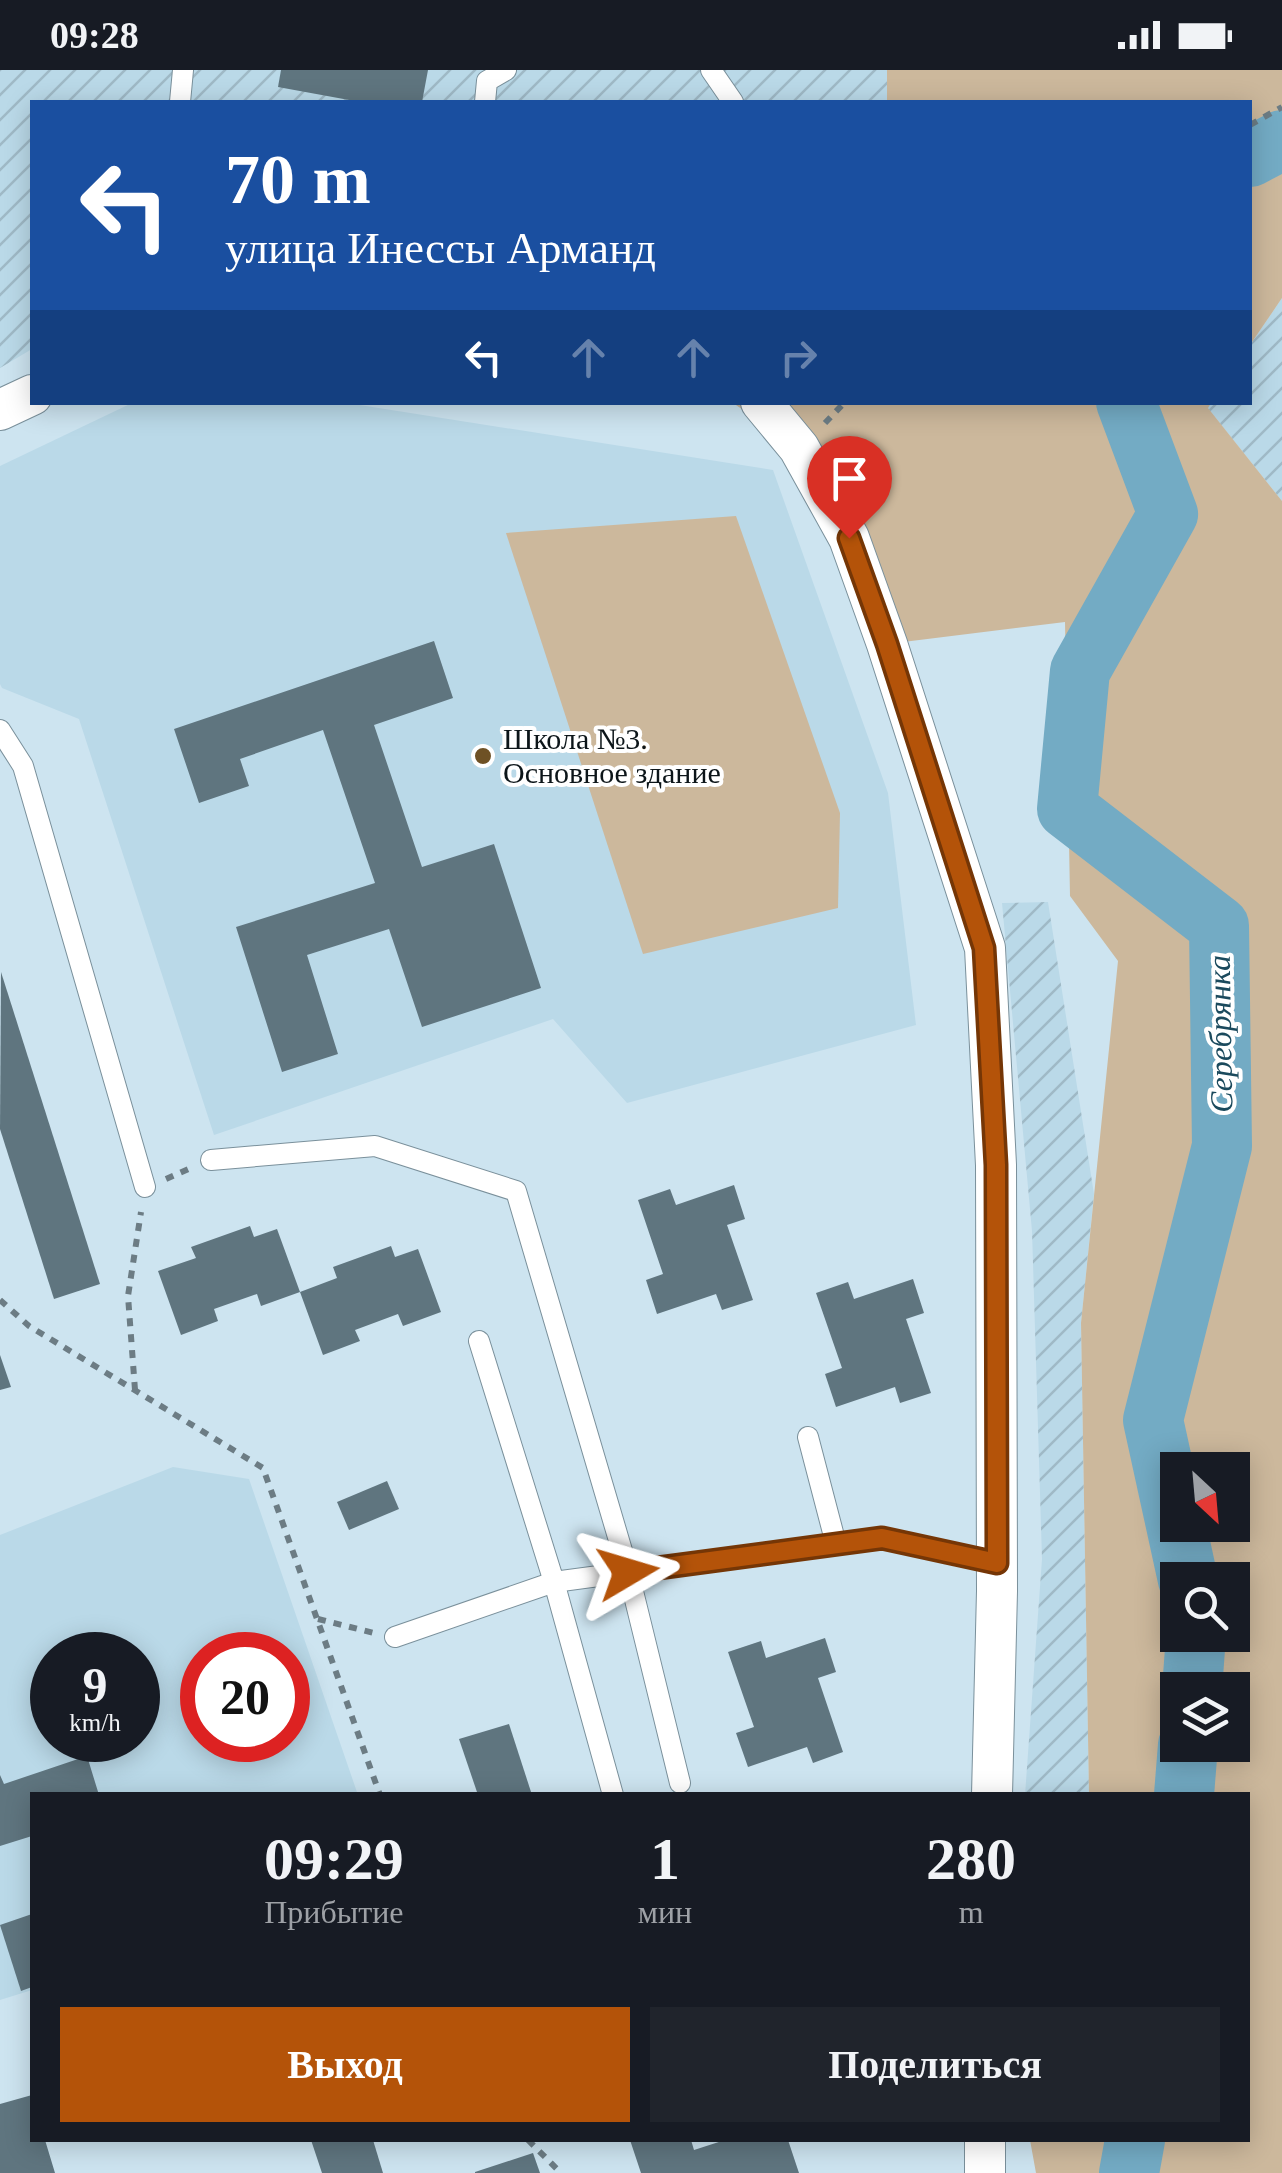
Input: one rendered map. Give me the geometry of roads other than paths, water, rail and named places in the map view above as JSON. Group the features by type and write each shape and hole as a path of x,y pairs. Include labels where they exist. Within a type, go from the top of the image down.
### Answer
{"street":[{"path":"0,410 30,396"},
{"path":"763,405 799,448 849,538 984,948 996,1165 997,1563 992,1792"},
{"path":"985,2142 985,2173"}],"lane":[{"path":"180,100 183,70"},
{"path":"484,100 487,81 506,70"},
{"path":"711,70 732,100"},
{"path":"0,730 24,766 145,1187"},
{"path":"211,1160 375,1146 516,1191 628,1572 680,1783"},
{"path":"479,1340 554,1582 612,1792"},
{"path":"808,1437 836,1544"},
{"path":"394,1638 554,1582 882,1538 997,1563"}],"waterway":[{"name":"Серебрянка","path":"1252,156 1282,140"},
{"name":"Серебрянка","path":"1127,405 1168,514 1080,671 1067,809 1219,926 1222,1146 1153,1420 1184,1562"},
{"name":"Серебрянка","path":"1193,1672 1195,1652"},
{"name":"Серебрянка","path":"1184,1792 1187,1762"},
{"name":"Серебрянка","path":"1129,2173 1135,2142"}],"place":[{"name":"Школа №3. Основное здание","path":"483,756"}]}
